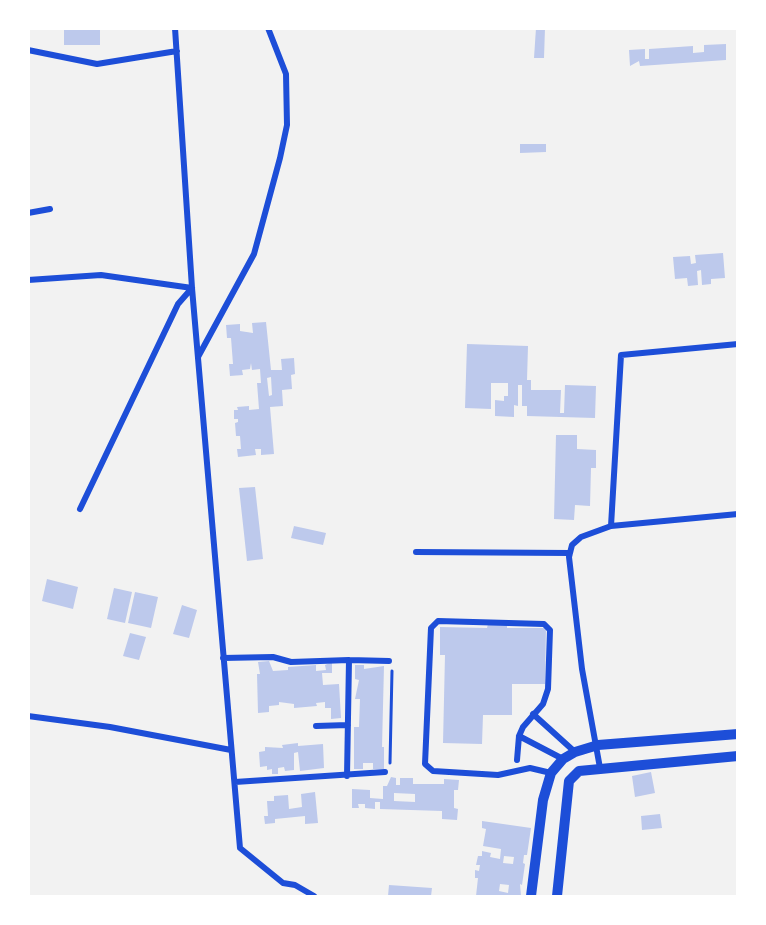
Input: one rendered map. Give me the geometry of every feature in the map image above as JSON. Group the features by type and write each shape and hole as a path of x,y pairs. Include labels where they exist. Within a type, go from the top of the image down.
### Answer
{"street":[{"path":"175,28 192,288 240,848 283,883 296,885 314,897"},
{"path":"198,358 254,254 280,158 286,125 286,74 268,28"},
{"path":"28,50 97,64 177,51"},
{"path":"28,213 50,209"},
{"path":"28,280 101,275 192,288"},
{"path":"80,509 178,304 192,288"},
{"path":"611,526 621,355 738,344"},
{"path":"600,768 598,745 582,669 570,553 572,545 580,537 611,526 738,514"},
{"path":"416,552 570,553"},
{"path":"517,760 519,736 533,714 543,704 548,689 550,630 544,624 438,621 430,628 425,764 434,771 498,775 530,768 551,773"},
{"path":"223,658 273,657 291,662 389,661"},
{"path":"347,776 349,660"},
{"path":"533,714 575,752"},
{"path":"28,716 110,727 231,750"},
{"path":"316,726 348,725"},
{"path":"531,897 543,800 551,773 563,759 575,752 598,745 738,734"},
{"path":"519,736 563,759"},
{"path":"557,897 569,781 579,771 738,756"},
{"path":"235,782 385,772"}],"path":[{"path":"385,772 390,766 392,664 389,661"}],"building":[{"path":"64,28 100,28 100,45 64,45"},
{"path":"536,28 545,28 544,58 534,58"},
{"path":"726,44 726,60 640,66 639,61 630,66 629,50 645,49 645,59 649,59 649,49 693,46 693,53 704,52 704,45"},
{"path":"520,144 546,144 546,152 520,153"},
{"path":"723,253 725,278 711,279 711,284 702,285 701,270 697,271 698,285 688,286 687,278 675,279 673,257 690,256 691,264 696,263 695,255"},
{"path":"266,322 271,370 282,370 281,359 294,358 295,374 291,375 292,389 282,390 283,406 270,407 274,454 261,455 261,449 255,449 256,455 238,457 237,449 241,449 240,436 236,436 235,423 238,419 234,419 234,410 238,410 237,407 249,406 249,410 259,409 257,383 261,383 260,369 252,370 251,363 250,369 242,370 243,375 230,376 229,364 233,364 231,338 227,338 226,325 240,324 240,331 253,333 252,323","holes":["271,377 272,395 269,396 267,378"]},
{"path":"467,344 528,346 527,380 531,380 531,390 561,390 560,413 564,413 565,385 596,386 595,418 527,416 527,406 522,406 522,385 518,385 518,406 514,405 514,417 495,416 495,400 504,401 504,396 508,396 508,383 491,383 491,409 465,408"},
{"path":"556,435 577,435 577,449 596,450 596,468 591,468 590,506 575,505 574,520 554,519"},
{"path":"255,487 263,559 247,561 239,488"},
{"path":"294,526 326,533 323,545 291,538"},
{"path":"47,579 78,587 73,609 42,601"},
{"path":"114,588 132,592 125,623 107,619"},
{"path":"135,592 158,597 151,628 128,623"},
{"path":"182,605 197,610 189,638 173,634"},
{"path":"488,624 507,624 507,628 546,628 545,684 512,684 512,715 483,715 482,744 443,743 445,655 440,655 440,627 487,628"},
{"path":"130,633 146,637 139,660 123,656"},
{"path":"269,661 273,671 288,670 288,667 316,665 316,671 326,670 325,665 332,662 332,673 322,673 323,685 339,684 341,718 331,719 331,708 325,708 325,702 316,703 317,706 294,708 294,704 279,702 279,705 269,706 269,712 258,713 257,674 260,674 258,662"},
{"path":"355,665 364,665 364,669 384,666 382,747 384,747 384,769 373,769 373,763 363,763 363,769 354,769 354,727 359,727 360,699 355,699 359,680 355,679"},
{"path":"298,743 298,746 323,744 324,768 300,771 298,752 294,753 294,770 285,771 284,767 278,768 278,774 272,774 272,769 267,770 267,766 260,767 259,752 265,751 265,747 283,748 282,745"},
{"path":"651,772 655,793 635,797 632,776"},
{"path":"391,777 396,778 396,785 400,785 400,778 413,778 413,784 444,784 444,779 459,780 458,790 454,790 454,808 458,809 457,820 442,819 442,811 380,809 380,802 375,802 375,809 365,808 365,804 358,804 359,808 352,808 352,789 370,790 370,798 383,799 383,786 387,786","holes":["394,793 415,794 415,802 394,801"]},
{"path":"315,792 318,823 305,824 305,816 275,819 275,823 265,824 264,816 268,816 267,801 274,801 274,796 288,795 289,809 302,807 301,794"},
{"path":"660,814 662,828 642,830 641,816"},
{"path":"482,821 531,828 527,855 524,855 522,885 520,884 521,896 476,896 478,878 475,878 475,870 479,871 480,865 476,865 478,856 482,856 482,851 491,853 490,857 500,859 501,849 483,846 486,829 482,828","holes":["504,856 514,857 513,864 503,863","500,884 509,885 508,893 499,891"]},
{"path":"389,885 432,888 431,896 388,896"}]}
